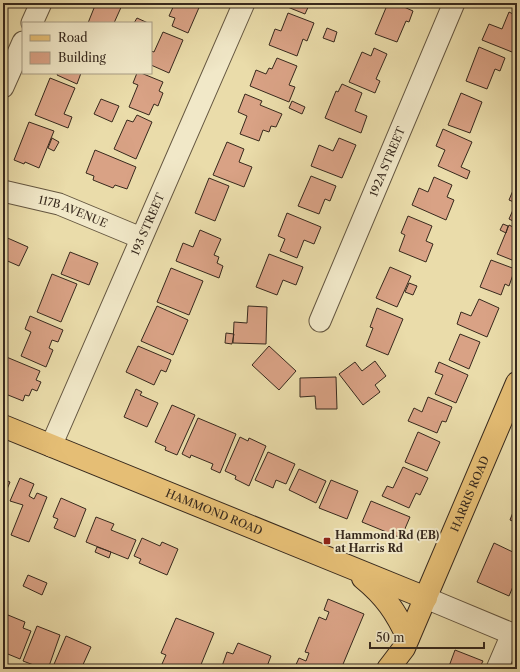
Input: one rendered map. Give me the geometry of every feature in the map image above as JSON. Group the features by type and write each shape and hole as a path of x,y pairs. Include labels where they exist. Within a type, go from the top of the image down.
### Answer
{"main road":[{"name":"HARRIS ROAD","path":"388,669 405,652 426,598 517,383"},
{"name":"HAMMOND ROAD","path":"3,426 426,598"},
{"path":"349,567 373,586 386,600 397,616 405,652"}],"street":[{"path":"32,22 40,3"},
{"name":"193 STREET","path":"51,446 244,3"},
{"name":"192A STREET","path":"320,321 454,3"},
{"path":"3,87 22,44"},
{"name":"117B AVENUE","path":"3,191 59,204 141,238"},
{"path":"426,598 514,635 497,669"}],"building":[{"path":"96,3 123,3 114,22 88,22"},
{"path":"175,3 201,3 188,33 172,26 175,18 169,16"},
{"path":"286,3 310,3 305,14 285,6"},
{"path":"388,3 395,3 413,11 409,22 406,21 397,42 375,34"},
{"path":"509,12 517,16 517,54 482,40 489,24 502,29"},
{"path":"288,13 314,23 307,41 303,39 297,56 269,45 275,29 281,31"},
{"path":"137,18 146,22 135,22"},
{"path":"327,28 337,32 334,42 323,38"},
{"path":"163,32 183,40 169,73 152,65 152,51 154,52"},
{"path":"479,47 505,58 500,71 495,69 487,89 466,81"},
{"path":"374,48 387,54 376,79 380,81 375,93 349,82 362,52 371,56"},
{"path":"277,58 297,66 289,85 295,87 289,102 250,86 256,70 266,74 269,68 272,69"},
{"path":"58,74 81,74 77,84"},
{"path":"137,74 143,74 163,82 159,91 163,93 158,106 154,104 149,115 129,107 138,85 133,83"},
{"path":"50,78 75,88 64,114 72,117 68,128 35,115"},
{"path":"342,84 362,93 355,111 367,116 361,133 325,118 336,91 338,92"},
{"path":"461,93 482,102 470,133 448,125"},
{"path":"245,94 262,101 260,105 282,114 276,127 271,126 269,132 263,130 259,141 240,134 247,116 238,112"},
{"path":"101,99 119,106 112,122 94,114"},
{"path":"292,101 305,107 302,114 289,108"},
{"path":"137,115 152,122 136,159 114,149 127,120 133,122"},
{"path":"29,122 54,131 39,168 25,162 24,164 14,160"},
{"path":"443,129 472,142 461,167 470,171 467,179 438,166 445,150 436,146"},
{"path":"52,138 59,142 54,151 48,148"},
{"path":"339,138 356,145 342,178 311,166 319,145 333,151"},
{"path":"227,142 244,149 239,162 252,167 244,187 213,175"},
{"path":"95,150 136,167 127,189 115,185 113,188 93,180 94,176 86,173"},
{"path":"311,176 336,186 330,201 325,199 319,214 298,206"},
{"path":"434,177 452,185 447,197 454,200 446,220 412,205 419,188 428,192"},
{"path":"209,178 229,186 215,221 195,213"},
{"path":"514,188 517,189 517,223 509,219 516,203 509,200"},
{"path":"287,213 321,227 314,244 304,240 297,258 280,251 285,239 278,236"},
{"path":"408,216 432,226 426,241 433,244 426,262 399,251 405,235 401,233"},
{"path":"503,224 508,226 506,233 500,230"},
{"path":"509,225 517,229 517,262 497,254"},
{"path":"200,230 221,239 214,255 219,257 217,263 223,266 219,278 176,261 183,243 193,247"},
{"path":"3,236 28,247 19,266 3,259"},
{"path":"70,252 98,263 89,285 61,274"},
{"path":"269,254 303,267 296,285 283,280 277,295 256,287"},
{"path":"491,260 515,269 509,286 505,284 501,295 480,287"},
{"path":"390,267 411,276 397,307 376,298"},
{"path":"171,268 203,281 189,315 157,302"},
{"path":"52,274 77,284 61,322 37,312"},
{"path":"409,283 417,286 413,295 405,292"},
{"path":"479,299 499,308 487,337 457,324 461,312 471,316"},
{"path":"157,306 188,320 173,355 141,341"},
{"path":"248,306 267,307 266,344 233,343 234,322 247,323"},
{"path":"377,308 403,319 388,355 366,346 373,328 370,327"},
{"path":"30,316 63,330 58,342 52,340 49,348 53,350 46,367 21,356 31,332 25,329"},
{"path":"226,333 234,334 232,344 225,343"},
{"path":"460,334 480,342 469,369 449,360"},
{"path":"138,346 171,360 166,372 161,370 154,385 126,372"},
{"path":"269,346 296,371 279,390 252,365"},
{"path":"4,356 40,371 36,380 41,382 37,391 32,389 29,396 25,395 23,401 3,393"},
{"path":"375,361 386,376 375,385 380,392 363,405 339,374 355,362 362,371"},
{"path":"439,362 468,375 456,403 435,394 443,375 435,372"},
{"path":"336,377 337,409 316,409 315,396 300,397 300,378"},
{"path":"136,389 142,392 140,395 158,403 147,427 124,417"},
{"path":"428,397 452,407 446,422 442,421 437,433 408,421 414,408 422,412"},
{"path":"172,405 195,415 177,455 165,450 166,447 155,442"},
{"path":"198,418 236,434 220,473 211,469 213,464 191,455 190,458 182,454"},
{"path":"418,432 440,442 427,471 405,462"},
{"path":"240,437 248,441 249,438 266,446 249,486 235,479 236,476 225,471"},
{"path":"268,452 295,464 286,484 276,480 273,488 255,480"},
{"path":"403,467 428,478 420,495 416,493 409,508 382,496 387,486 393,488"},
{"path":"299,469 326,481 316,503 289,490"},
{"path":"20,478 34,484 29,496 34,499 37,493 47,497 29,542 11,535 23,505 10,501"},
{"path":"3,479 10,482 3,499"},
{"path":"331,480 358,491 347,519 319,508"},
{"path":"61,498 86,509 75,537 54,528 58,519 53,517"},
{"path":"371,501 410,517 401,538 362,522"},
{"path":"517,502 517,523 510,520"},
{"path":"96,517 114,524 111,530 136,540 128,559 86,542"},
{"path":"142,538 160,546 162,542 178,549 167,575 139,563 141,559 134,556"},
{"path":"494,543 517,554 517,577 509,596 477,582"},
{"path":"97,547 111,552 109,558 95,552"},
{"path":"28,575 47,583 42,595 23,586"},
{"path":"328,599 364,614 341,669 294,669 299,658 306,661 309,653 305,652 319,617 326,620 329,612 324,610"},
{"path":"8,615 25,622 23,628 31,631 20,659 3,652 3,629"},
{"path":"176,618 214,633 200,667 204,669 167,669 168,666 162,664 166,655 161,653"},
{"path":"37,626 60,635 48,669 44,669 23,661"},
{"path":"66,636 91,647 81,669 52,669"},
{"path":"238,643 271,656 266,669 221,669 227,652 233,654"},
{"path":"455,650 483,661 479,669 448,669"}],"place":[{"name":"Hammond Rd (EB) at Harris Rd","path":"327,541"}]}
